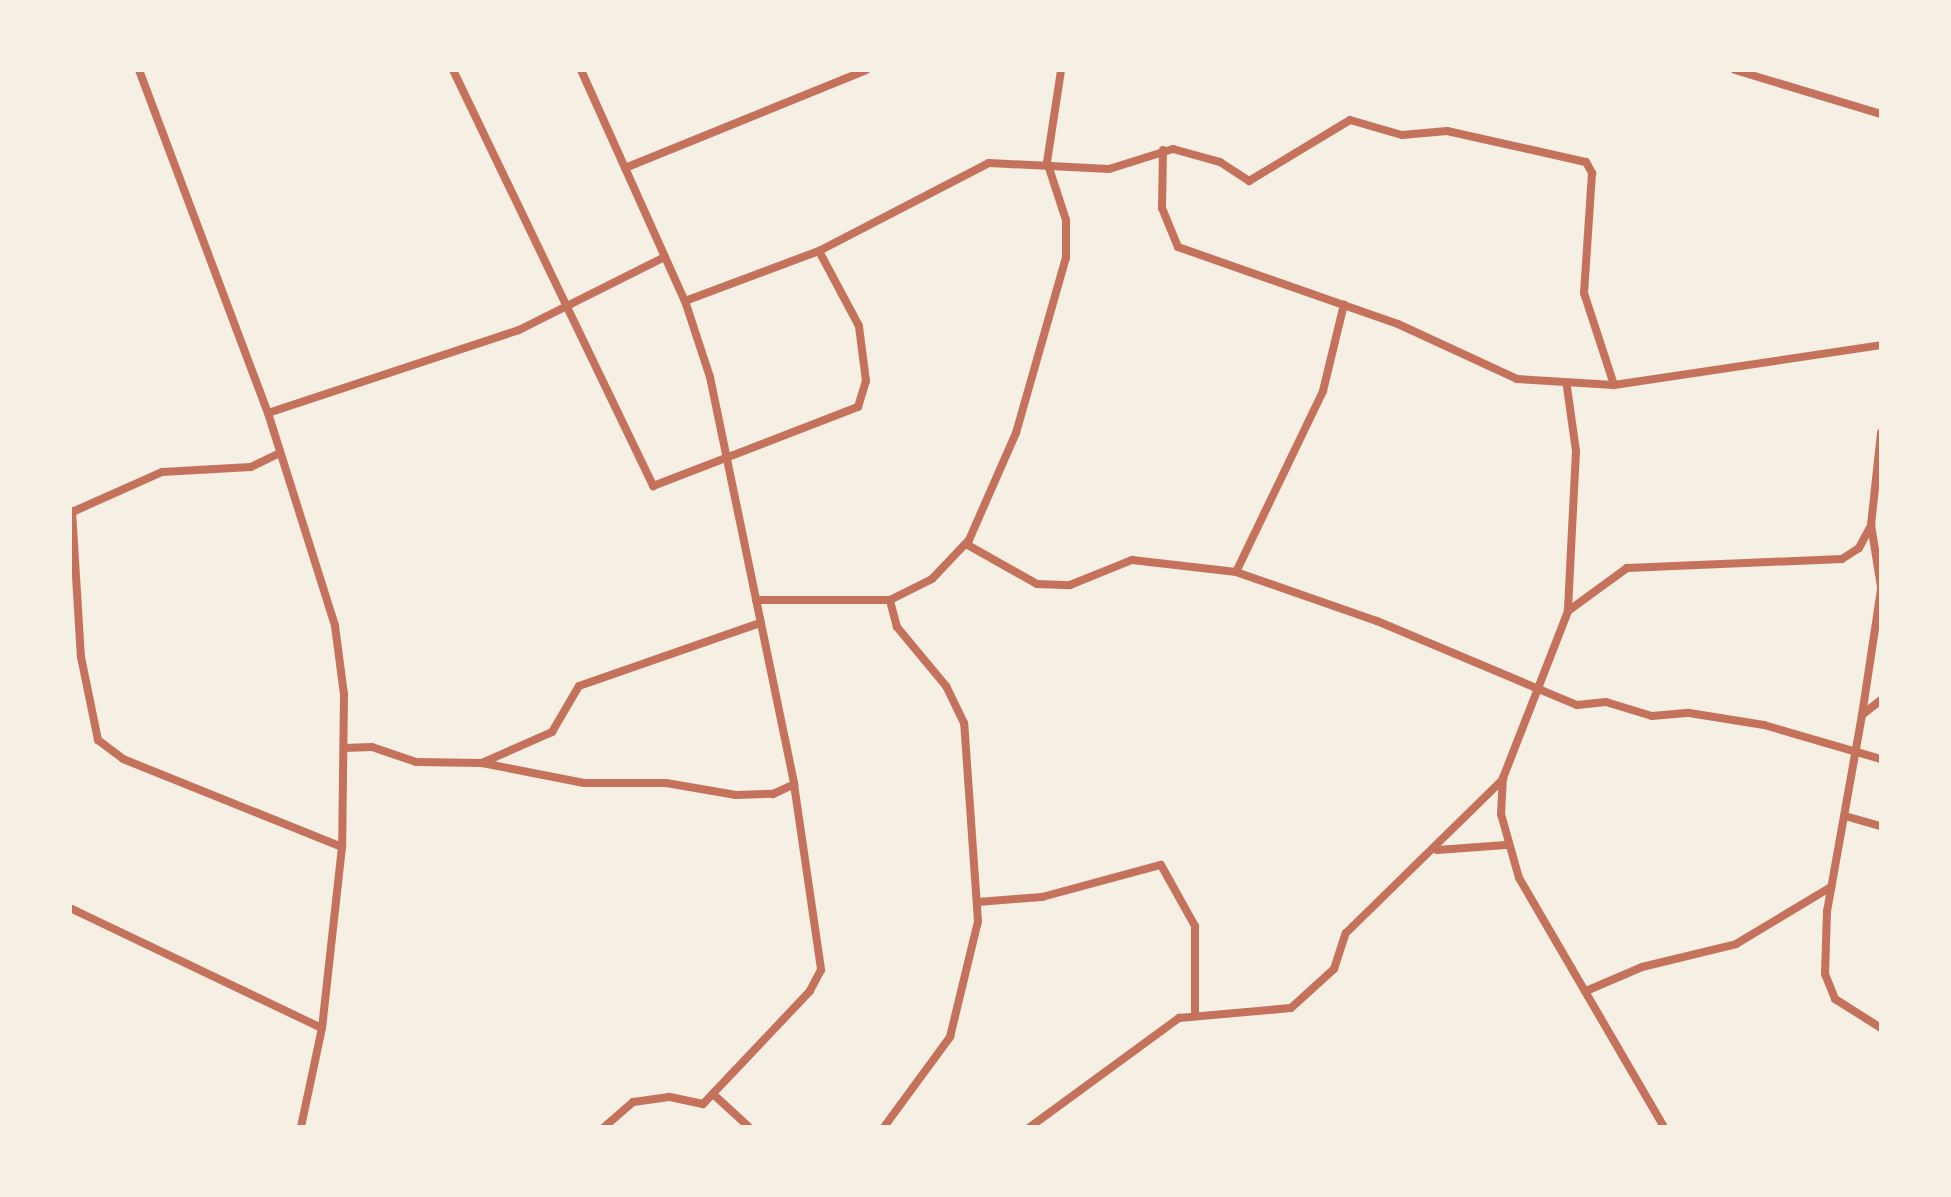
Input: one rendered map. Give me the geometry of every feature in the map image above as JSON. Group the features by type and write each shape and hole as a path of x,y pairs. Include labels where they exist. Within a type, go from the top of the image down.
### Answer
{"street":[{"path":"139,70 268,413 335,626 344,748 342,847 322,1028 301,1127"},
{"path":"453,70 570,304 649,484 659,487 723,456 863,399 859,326 819,251"},
{"path":"581,70 685,301 710,377 723,456 794,784 821,970 810,991 699,1106 669,1097 633,1102 604,1127"},
{"path":"625,168 866,70"},
{"path":"756,600 890,600 932,579 966,544 1016,433 1066,258 1066,220 1047,162 1061,70"},
{"path":"1735,70 1881,114"},
{"path":"685,301 819,251 989,163 1047,162 1109,169 1163,150 1209,157 1249,181 1346,120 1402,135 1447,131 1586,162 1592,173 1584,293 1614,385"},
{"path":"1163,150 1162,208 1178,247 1344,304 1517,379 1567,387 1614,385 1881,345"},
{"path":"268,413 519,330 665,257"},
{"path":"1236,572 1323,391 1344,304"},
{"path":"1030,1127 1195,1012 1275,1014 1291,1008 1334,969 1346,933 1437,850 1503,778 1568,611 1576,451 1567,387"},
{"path":"1881,433 1871,525 1881,588 1857,754 1831,887 1829,988 1881,1028"},
{"path":"280,453 251,467 162,472 71,512 81,657 98,740 123,759 342,847"},
{"path":"1568,611 1627,568 1842,559 1859,548 1871,525"},
{"path":"966,544 1037,584 1070,585 1132,560 1236,572 1541,685 1577,705 1606,702 1652,716 1689,713 1764,725 1881,759"},
{"path":"884,1127 950,1037 974,951 978,902 964,723 946,686 897,627 890,600"},
{"path":"482,763 552,732 579,686 760,623"},
{"path":"1862,715 1881,700"},
{"path":"344,748 372,747 416,762 482,763 584,783 666,783 736,795 773,794 794,784"},
{"path":"1503,778 1506,845 1664,1127"},
{"path":"1845,816 1881,826"},
{"path":"1437,850 1506,845"},
{"path":"978,902 1042,897 1157,863 1195,926 1195,1012"},
{"path":"1586,991 1642,967 1736,944 1831,887"},
{"path":"70,908 322,1028"},
{"path":"713,1094 749,1127"}]}
